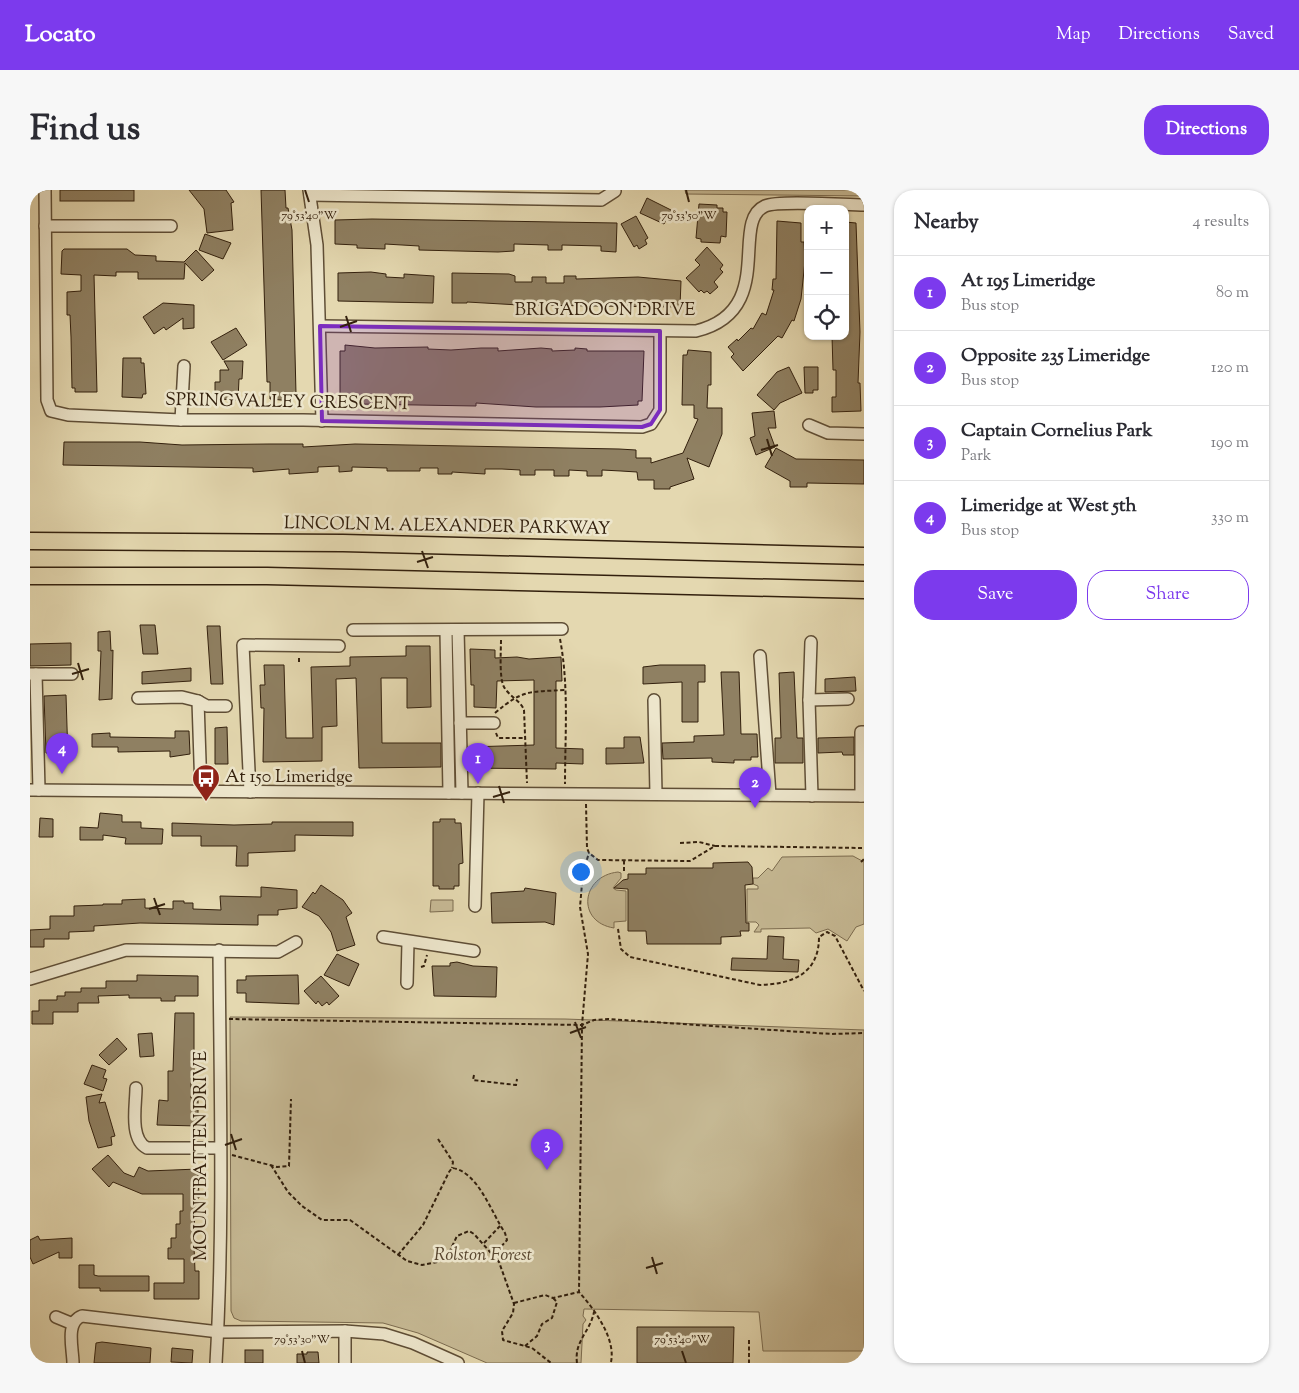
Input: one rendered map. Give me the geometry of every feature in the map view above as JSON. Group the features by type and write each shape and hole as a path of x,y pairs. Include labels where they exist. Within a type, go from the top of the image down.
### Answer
{"highway":[{"name":"LINCOLN M. ALEXANDER PARKWAY","path":"30,541 343,543 864,556"},
{"path":"30,576 267,576 864,590"}],"street":[{"name":"SPRINGVALLEY CRESCENT","path":"45,190 47,400 51,411 68,415 181,420 642,427 651,424 660,410 660,331"},
{"path":"322,421 317,239 310,193 572,195 601,200 615,191"},
{"name":"BRIGADOON DRIVE","path":"320,326 660,331 702,329 723,318 735,307 743,294 747,279 753,219 763,207 776,204 864,205"},
{"path":"45,226 171,226"},
{"path":"181,420 184,366"},
{"path":"809,425 828,433 864,434"},
{"path":"353,630 562,629"},
{"path":"446,630 449,793"},
{"path":"458,630 462,793"},
{"path":"811,642 809,700 812,796"},
{"path":"250,792 243,645 339,646"},
{"path":"760,656 770,795"},
{"path":"72,674 33,674 34,790 863,796 861,732 864,732"},
{"path":"138,698 182,697 198,701 207,706 226,706"},
{"path":"809,700 848,699"},
{"path":"654,700 656,794"},
{"path":"198,701 201,791"},
{"path":"460,723 494,723"},
{"path":"475,906 478,793"},
{"path":"383,938 474,951"},
{"path":"30,979 126,950 278,952 296,942"},
{"path":"407,983 408,942"},
{"name":"MOUNTBATTEN DRIVE","path":"216,1363 220,1332 218,950"},
{"path":"136,1088 137,1136 141,1144 147,1148 220,1150"},
{"path":"74,1363 73,1324 77,1318 82,1316 220,1332 345,1331 384,1334 414,1343 458,1363"},
{"path":"56,1317 73,1324"},
{"path":"345,1331 345,1363"}],"path":[{"path":"562,629 559,634 563,649 565,690 565,794"},
{"path":"500,630 502,685 512,698 522,705 524,710 527,794"},
{"path":"299,658 300,662"},
{"path":"525,738 498,738 494,723 495,714 512,698 524,692 565,690"},
{"path":"586,794 586,843 589,853 598,860 690,861 715,846"},
{"path":"680,843 699,842 715,846 864,848"},
{"path":"589,853 582,872 580,907 588,954 582,1025 579,1292 594,1312 609,1340 613,1352 610,1362"},
{"path":"861,862 864,859"},
{"path":"624,860 624,871"},
{"path":"618,929 621,949 630,957 760,985 786,982 808,970 815,960 819,949 819,937 827,932 835,936 864,992"},
{"path":"421,968 426,961 429,945"},
{"path":"219,1019 582,1025 594,1020 608,1019 832,1034 864,1033"},
{"path":"474,1075 473,1080 502,1083 516,1084 517,1079"},
{"path":"502,1083 503,1078"},
{"path":"220,1150 276,1167 290,1164 291,1099"},
{"path":"398,1255 423,1226 452,1168 453,1162 438,1139"},
{"path":"271,1165 288,1192 322,1220 350,1220 398,1255 422,1266 430,1265 449,1253 457,1236 469,1231 497,1259 514,1304 513,1313 505,1324 501,1336 510,1344 532,1348 551,1363"},
{"path":"452,1168 458,1169 475,1183 488,1202 507,1240 500,1248 497,1259"},
{"path":"484,1244 500,1226"},
{"path":"514,1304 545,1295 554,1298 579,1292"},
{"path":"525,1346 536,1336 542,1324 552,1318 557,1302 554,1298"},
{"path":"577,1363 576,1351 592,1322 594,1312"},
{"path":"749,1340 749,1363"}],"highlighted area":[{"path":"320,326 660,331 660,410 651,424 642,427 322,421"}],"green space":[{"path":"685,190 864,190 864,196 686,194"},
{"path":"853,856 864,862 864,924 856,927 847,941 828,929 816,933 810,928 761,929 761,932 754,932 759,925 756,922 747,922 747,889 758,889 758,886 753,884 753,878 758,878 768,868 772,871 782,857"},
{"path":"621,873 621,878 613,888 626,891 626,921 614,922 614,928 602,924 593,917 589,909 588,899 590,890 596,882 606,875"},
{"path":"431,900 453,900 453,911 430,912"},
{"name":"Rolston Forest","path":"230,1017 565,1019 864,1030 864,1351 763,1351 759,1312 584,1309 583,1316 586,1320 583,1324 581,1363 487,1363 418,1333 383,1323 241,1321 234,1318 231,1311"}],"building":[{"path":"60,190 134,190 134,201 60,201"},
{"path":"189,190 226,190 234,202 231,203 233,230 207,233 204,209"},
{"path":"261,190 285,190 286,208 288,208 292,230 296,394 292,394 292,401 270,399 270,382 267,382"},
{"path":"647,198 671,210 664,224 640,213"},
{"path":"699,204 717,205 717,208 723,208 723,212 727,212 726,237 721,236 720,243 701,242 701,239 696,238"},
{"path":"636,216 648,238 645,240 647,244 639,249 637,245 634,247 621,224"},
{"path":"335,220 617,223 616,252 601,251 601,246 562,245 562,250 548,250 548,245 514,244 514,251 498,252 419,250 419,246 385,244 385,249 357,248 357,245 335,244"},
{"path":"777,221 801,223 801,242 804,242 804,270 801,299 794,321 792,320 782,338 778,336 743,371 731,357 734,354 728,347 737,339 738,341 751,328 753,329 762,313 766,315 774,290 772,290 773,279 776,279"},
{"path":"849,222 856,223 860,332 858,383 860,383 861,411 832,412 832,397 836,397 836,370 833,370 832,340 849,340"},
{"path":"205,234 231,243 223,259 199,250"},
{"path":"707,247 723,265 720,269 723,272 714,282 718,287 710,294 707,291 704,293 701,290 699,292 686,278 700,265 695,260"},
{"path":"64,249 127,249 135,255 156,256 156,261 184,262 196,250 214,270 202,281 185,263 184,279 138,279 138,272 116,272 116,276 94,275 97,392 75,392 75,388 72,388 70,315 67,315 67,292 81,291 81,275 61,274 62,251"},
{"path":"371,272 386,274 386,277 404,278 404,274 434,276 433,303 338,301 338,273"},
{"path":"452,273 509,274 515,276 515,282 532,282 532,277 546,277 546,283 564,283 564,276 576,276 576,279 638,277 681,281 680,307 452,303"},
{"path":"163,303 194,305 194,328 183,329 183,318 166,330 164,327 154,334 143,317"},
{"path":"236,328 247,345 223,360 211,342"},
{"path":"345,345 375,348 428,347 428,349 451,350 498,348 498,351 541,348 552,349 552,351 575,350 575,348 587,349 587,351 644,351 642,401 638,401 638,405 600,407 536,407 476,403 476,406 358,404 358,400 340,400 340,351 345,351"},
{"path":"688,350 711,352 711,385 708,385 707,408 722,408 722,434 709,467 687,458 694,479 670,487 670,489 654,489 654,480 638,480 637,472 602,470 602,476 587,476 587,471 569,470 569,476 554,476 554,470 535,470 535,475 520,475 520,470 502,469 485,469 485,474 452,472 452,474 438,474 438,468 420,468 420,471 387,471 387,468 352,467 352,471 339,472 339,466 318,467 318,472 289,474 289,469 253,472 253,468 63,465 64,442 140,442 182,445 303,444 303,447 355,444 619,449 636,450 636,458 651,458 651,463 683,453 698,419 694,418 694,405 682,405 683,355 687,355"},
{"path":"123,358 141,358 141,363 144,363 146,394 143,394 142,398 122,397"},
{"path":"224,361 243,361 242,379 239,379 238,400 219,399 219,397 215,396 215,382 220,382 220,370 229,370"},
{"path":"789,367 802,393 780,403 774,410 757,395 777,372"},
{"path":"804,367 818,367 818,390 813,390 813,393 805,393"},
{"path":"774,411 776,428 768,428 775,447 756,455 750,438 755,436 752,413"},
{"path":"776,448 796,459 864,460 864,484 807,483 807,487 790,487 790,481 765,467"},
{"path":"140,625 155,625 158,654 143,654"},
{"path":"207,626 220,626 223,684 211,684"},
{"path":"110,631 111,651 113,650 112,699 99,700 101,651 98,651 98,632"},
{"path":"71,643 71,665 30,666 30,644"},
{"path":"406,646 430,646 431,707 407,708 407,678 381,678 382,743 441,743 441,767 359,768 356,678 336,679 337,726 322,727 322,761 263,762 264,708 261,708 260,685 265,685 264,665 284,665 286,738 313,738 311,667 350,666 350,657 406,656"},
{"path":"470,649 495,650 495,658 517,657 529,659 561,657 562,681 556,681 556,748 583,749 583,764 556,763 556,769 469,768 469,747 534,745 534,680 497,681 496,708 474,707 474,685 471,685"},
{"path":"705,665 705,682 698,682 698,722 682,722 682,682 643,684 643,667"},
{"path":"191,668 191,681 142,684 142,672"},
{"path":"721,672 739,672 741,734 757,734 758,757 751,757 751,760 734,760 734,763 712,762 712,758 663,759 662,743 694,742 694,736 724,735"},
{"path":"794,672 797,738 803,738 803,763 775,763 775,738 781,738 779,673"},
{"path":"855,677 856,691 825,692 825,679"},
{"path":"66,695 68,758 52,758 52,753 46,753 44,696"},
{"path":"227,727 228,764 215,764 215,728"},
{"path":"175,731 189,731 190,754 170,757 170,751 118,752 118,747 92,747 92,734 110,733 110,737 175,738"},
{"path":"624,737 640,737 644,763 606,764 606,748 624,748"},
{"path":"854,737 854,755 843,755 842,752 818,753 818,738"},
{"path":"100,813 122,815 122,822 141,822 141,828 163,829 162,844 125,844 126,838 103,835 103,840 80,840 80,827 98,828"},
{"path":"40,818 53,819 53,837 39,837"},
{"path":"440,819 455,819 455,823 461,823 463,863 459,864 459,886 454,886 454,889 439,889 439,886 433,886 433,822 440,822"},
{"path":"272,822 353,822 353,836 295,835 295,851 248,853 248,866 236,866 237,846 201,846 201,836 172,836 172,823 234,825 272,824"},
{"path":"748,862 752,867 753,884 745,885 746,923 749,923 749,931 740,931 741,936 721,937 721,944 647,944 646,931 628,931 628,889 614,888 623,880 628,879 628,874 646,874 646,868 713,868 713,863"},
{"path":"321,885 343,900 352,913 346,917 355,945 337,951 331,932 319,916 302,907"},
{"path":"261,887 297,890 297,908 278,910 278,915 258,915 258,925 140,923 94,926 94,931 69,932 69,939 44,939 44,947 30,947 30,930 50,929 50,916 74,916 74,906 122,904 122,900 145,899 145,908 173,909 173,901 184,901 184,903 193,903 193,909 221,910 220,896 261,897"},
{"path":"525,888 556,893 554,925 545,922 492,923 491,893 524,891"},
{"path":"768,936 784,937 783,959 799,960 798,972 731,970 732,958 767,959"},
{"path":"337,954 359,964 349,986 324,975"},
{"path":"457,962 473,966 497,967 496,997 434,996 432,966 450,966 450,963"},
{"path":"137,975 198,976 198,996 175,996 175,1001 161,1001 161,998 129,998 129,995 98,996 99,1003 78,1003 78,1012 53,1012 53,1024 32,1024 32,1011 39,1011 39,1000 57,1000 57,996 65,996 65,992 81,992 81,988 106,988 106,981 137,981"},
{"path":"298,975 299,1004 246,1002 246,993 237,993 237,980 246,980 246,976"},
{"path":"321,976 339,996 329,1005 327,1002 322,1006 318,1001 316,1004 304,991"},
{"path":"175,1013 194,1013 194,1078 191,1078 191,1098 198,1098 198,1126 157,1125 159,1100 168,1101 168,1071 173,1071"},
{"path":"152,1033 154,1056 140,1057 138,1034"},
{"path":"117,1038 127,1049 109,1065 99,1055"},
{"path":"92,1065 106,1070 103,1078 107,1079 103,1091 84,1084"},
{"path":"102,1094 99,1103 105,1102 115,1136 111,1137 112,1145 98,1148 89,1121 86,1097"},
{"path":"108,1155 124,1173 134,1177 139,1167 148,1171 198,1169 199,1198 195,1198 194,1246 195,1271 199,1271 199,1299 154,1299 154,1283 184,1283 184,1259 168,1259 168,1248 171,1248 171,1238 176,1238 176,1224 180,1224 180,1211 183,1211 183,1194 142,1194 113,1182 109,1187 92,1169"},
{"path":"38,1236 40,1240 72,1238 72,1258 59,1258 59,1252 33,1264 30,1257 30,1240"},
{"path":"79,1265 94,1265 94,1275 98,1276 149,1276 149,1291 100,1291 100,1288 79,1288"},
{"path":"637,1327 734,1327 733,1363 637,1363"},
{"path":"102,1342 151,1348 150,1363 94,1363 96,1343"},
{"path":"172,1348 193,1350 192,1363 171,1362"},
{"path":"245,1350 263,1350 263,1363 245,1363"},
{"path":"307,1352 318,1352 319,1363 297,1363 297,1354 307,1354"}],"place":[{"name":"Limeridge at West 5th","path":"62,774"},
{"name":"At 195 Limeridge","path":"478,784"},
{"name":"At 150 Limeridge","path":"206,802"},
{"name":"Opposite 235 Limeridge","path":"755,808"},
{"name":"Captain Cornelius Park","path":"547,1170"}]}
